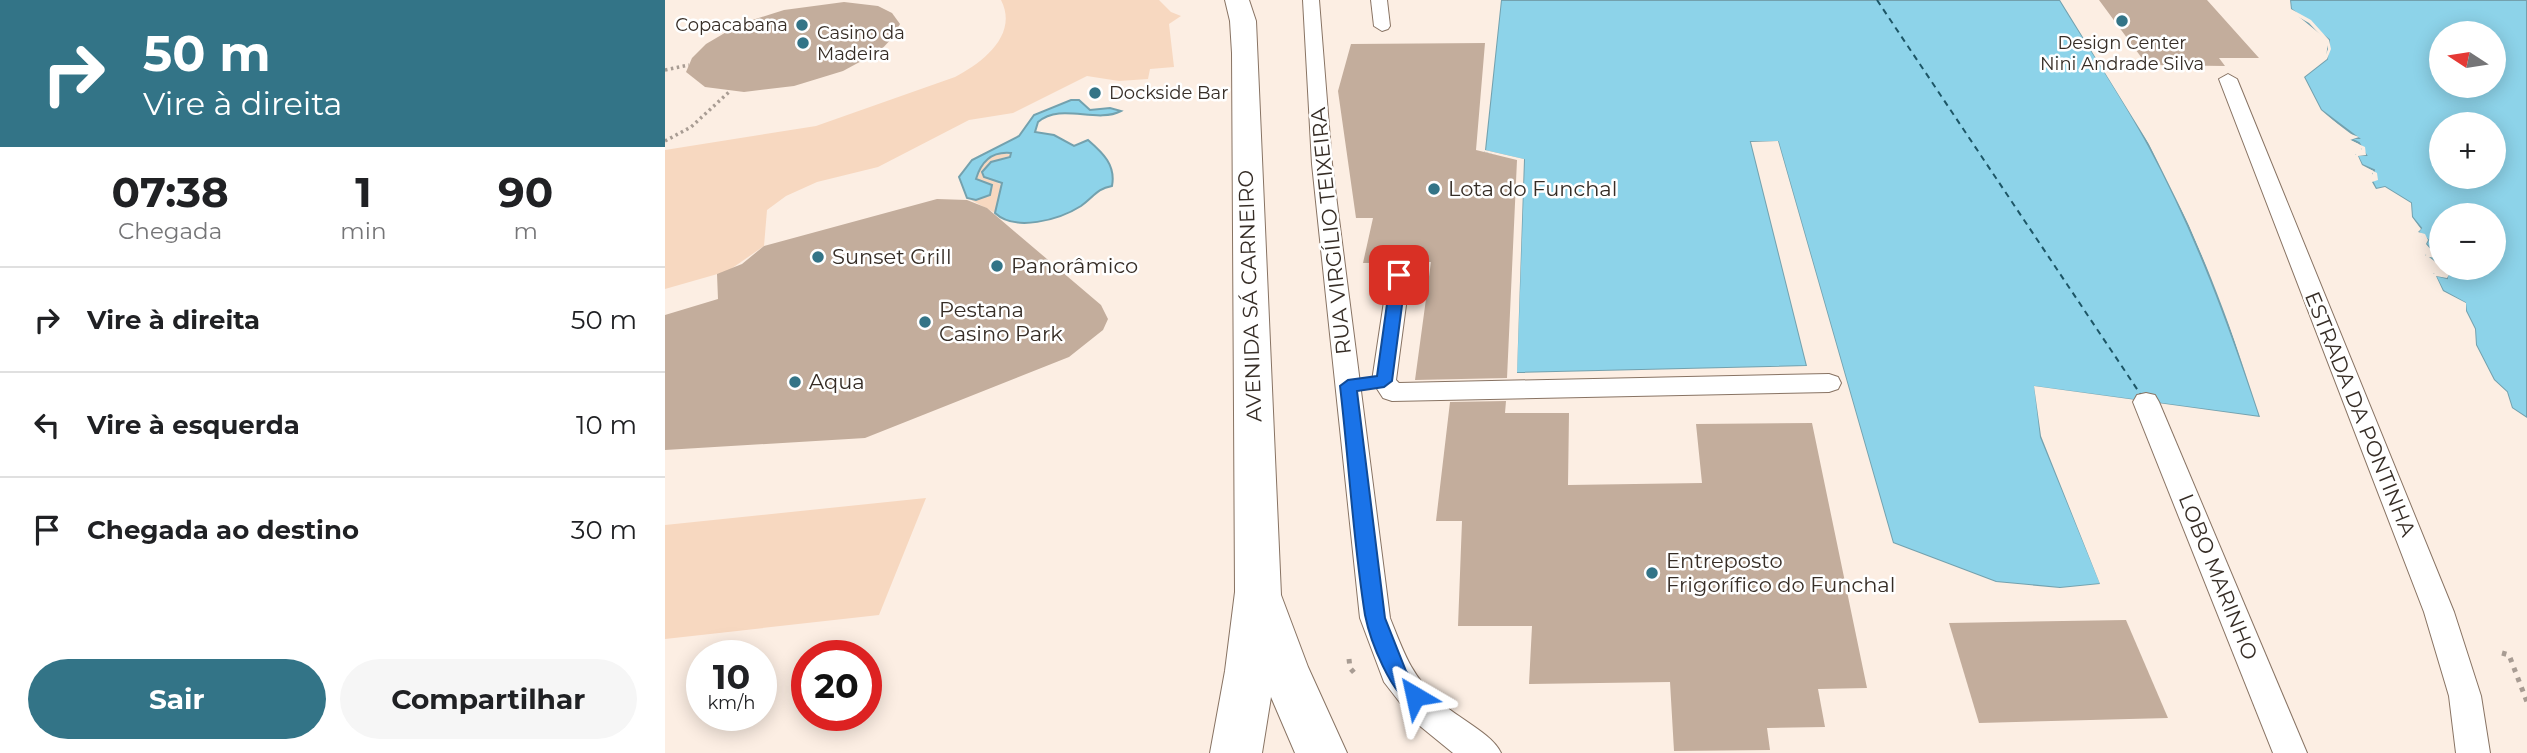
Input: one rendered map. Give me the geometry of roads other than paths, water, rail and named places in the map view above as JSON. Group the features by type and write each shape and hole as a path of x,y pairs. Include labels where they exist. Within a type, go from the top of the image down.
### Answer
{"main road":[{"name":"AVENIDA SÁ CARNEIRO","path":"1236,753 1250,671 1258,592 1244,32 1237,0"},
{"name":"AVENIDA SÁ CARNEIRO","path":"1258,592 1284,670 1321,753"}],"lane":[{"name":"RUA VIRGÍLIO TEIXEIRA","path":"1311,0 1322,164 1375,618 1398,677 1432,716 1466,744 1484,753"},
{"path":"1379,0 1382,26"},
{"name":"ESTRADA DA PONTINHA","path":"2228,79 2439,612 2465,696 2473,753"},
{"path":"1399,275 1384,381 1392,392 1829,383"},
{"path":"1348,386 1384,381"},
{"name":"LOBO MARINHO","path":"2146,402 2290,753"}],"water":[{"path":"1501,0 2060,0 2128,109 2182,212 2211,279 2260,417 2035,387 2041,437 2101,584 2060,588 1996,582 1893,543 1778,142 1751,142 1807,366 1516,373 1524,160 1485,151"},
{"path":"2290,0 2527,0 2527,418 2512,408 2507,392 2494,380 2476,345 2475,329 2465,303 2443,291 2438,280 2506,280 2506,203 2429,203 2429,248 2426,244 2428,240 2418,232 2421,228 2412,217 2411,203 2385,187 2376,189 2372,181 2374,170 2362,165 2357,155 2366,155 2359,143 2349,138 2358,138 2321,110 2304,77 2327,59 2329,40 2291,9"},
{"path":"1071,100 1079,100 1090,110 1110,108 1121,111 1101,115 1068,113 1047,116 1038,122 1035,132 1054,135 1074,146 1088,140 1110,166 1112,186 1102,189 1081,206 1061,216 1025,223 1004,219 995,213 1002,183 984,177 982,172 991,162 1010,157 1011,153 1004,153 988,159 976,179 992,185 990,195 976,200 967,198 959,177 972,160 1019,136 1034,115"}],"place":[{"name":"Design Center Nini Andrade Silva","path":"2122,21"},
{"name":"Copacabana","path":"802,25"},
{"name":"Casino da Madeira","path":"803,43"},
{"name":"Dockside Bar","path":"1095,93"},
{"name":"Lota do Funchal","path":"1434,189"},
{"name":"Sunset Grill","path":"818,257"},
{"name":"Panorâmico","path":"997,266"},
{"name":"Pestana Casino Park","path":"925,322"},
{"name":"Aqua","path":"795,382"},
{"name":"Entreposto Frigorífico do Funchal","path":"1652,573"}]}
